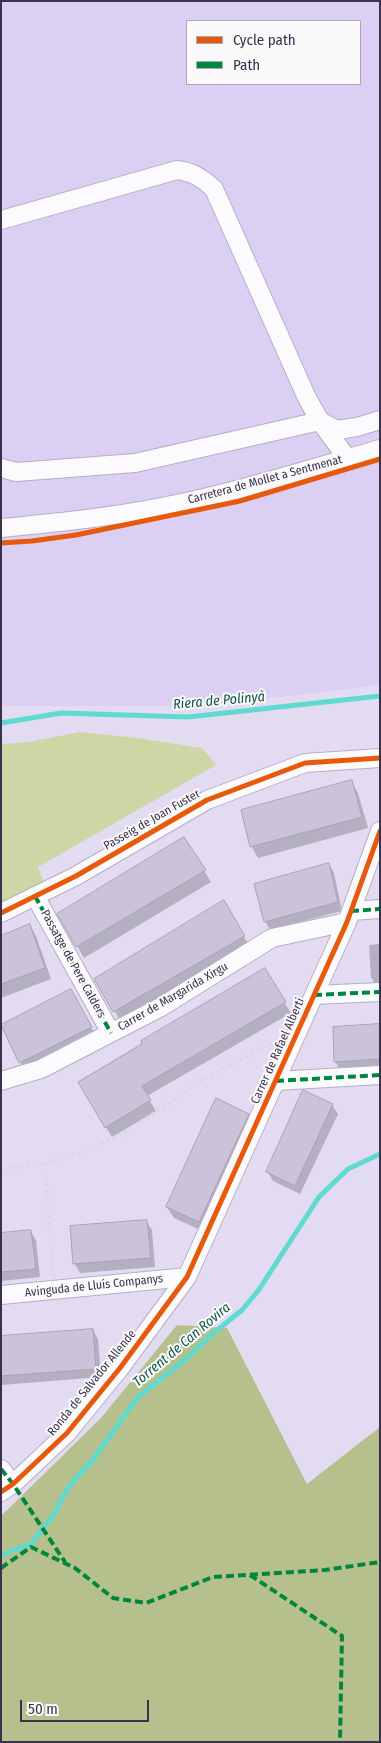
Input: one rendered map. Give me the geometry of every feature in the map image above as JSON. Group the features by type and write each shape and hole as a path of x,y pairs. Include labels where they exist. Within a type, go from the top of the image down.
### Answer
{"street":[{"path":"1,220 177,170 201,177 214,189 307,398 346,458"},
{"path":"1,468 16,472 135,463 320,420 337,430 380,420"},
{"name":"Carretera de Mollet a Sentmenat","path":"1,528 61,522 155,508 240,490 380,449"},
{"name":"Passeig de Joan Fuster","path":"1,913 76,876 207,800 305,763 380,758"},
{"name":"Carrer de Rafael Alberti","path":"187,1277 349,916 380,831"},
{"name":"Passatge de Pere Calders","path":"35,896 111,1033"},
{"name":"Carrer de Margarida Xirgu","path":"1,1081 41,1070 162,1007 272,938 380,909"},
{"path":"314,995 380,992"},
{"path":"276,1081 380,1075"},
{"name":"Avinguda de Lluís Companys","path":"1,1296 187,1277"},
{"name":"Ronda de Salvador Allende","path":"7,1488 67,1433 120,1368 187,1277"},
{"path":"1,1469 7,1488"}],"path":[{"path":"1,1169 46,1164 82,1153 124,1133 199,1082 274,1042"},
{"path":"46,1164 54,1290"}],"shaded area":[{"path":"1,1 380,1 380,685 205,706 1,706"}],"green space":[{"path":"81,732 202,748 216,765 38,867 44,884 1,904 1,744 28,742"},
{"path":"177,1325 227,1328 307,1484 380,1427 380,1742 1,1742 1,1516 101,1418"}],"building":[{"path":"352,780 362,817 250,847 241,810"},
{"path":"184,837 206,870 76,947 57,914"},
{"path":"329,863 338,902 264,922 254,884"},
{"path":"224,900 245,936 113,1012 94,979"},
{"path":"30,924 45,968 1,984 1,936"},
{"path":"265,968 286,1002 142,1086 151,1100 105,1128 78,1082 142,1044 141,1041"},
{"path":"71,989 92,1027 19,1063 1,1025"},
{"path":"380,1024 380,1059 334,1062 333,1027"},
{"path":"303,1090 333,1104 295,1186 266,1172"},
{"path":"216,1098 249,1114 199,1222 166,1207"},
{"path":"147,1220 151,1258 73,1264 70,1226"},
{"path":"31,1230 36,1269 1,1272 1,1233"},
{"path":"93,1329 96,1369 1,1376 1,1336"}],"waterway":[{"name":"Riera de Polinyà","path":"1,723 61,713 188,717 380,696"},
{"name":"Torrent de Can Rovira","path":"1,1555 31,1544 55,1513 63,1496 76,1478 92,1461 137,1398 242,1310 258,1291 319,1197 348,1169 380,1154"}],"marked path":[{"path":"35,896 111,1033"},
{"path":"351,911 380,909"},
{"path":"314,995 380,992"},
{"path":"276,1081 380,1075"},
{"path":"1,1469 65,1562"},
{"path":"1,1568 31,1547 75,1568 113,1598 146,1603 213,1577 325,1570 380,1562"},
{"path":"250,1575 342,1636 340,1742"}],"cycle path":[{"path":"1,543 76,535 240,501 380,459"},
{"path":"1,913 76,876 207,800 305,763 380,758"},
{"path":"1,1492 13,1484 67,1433 120,1368 187,1277 347,922 380,831"}]}
